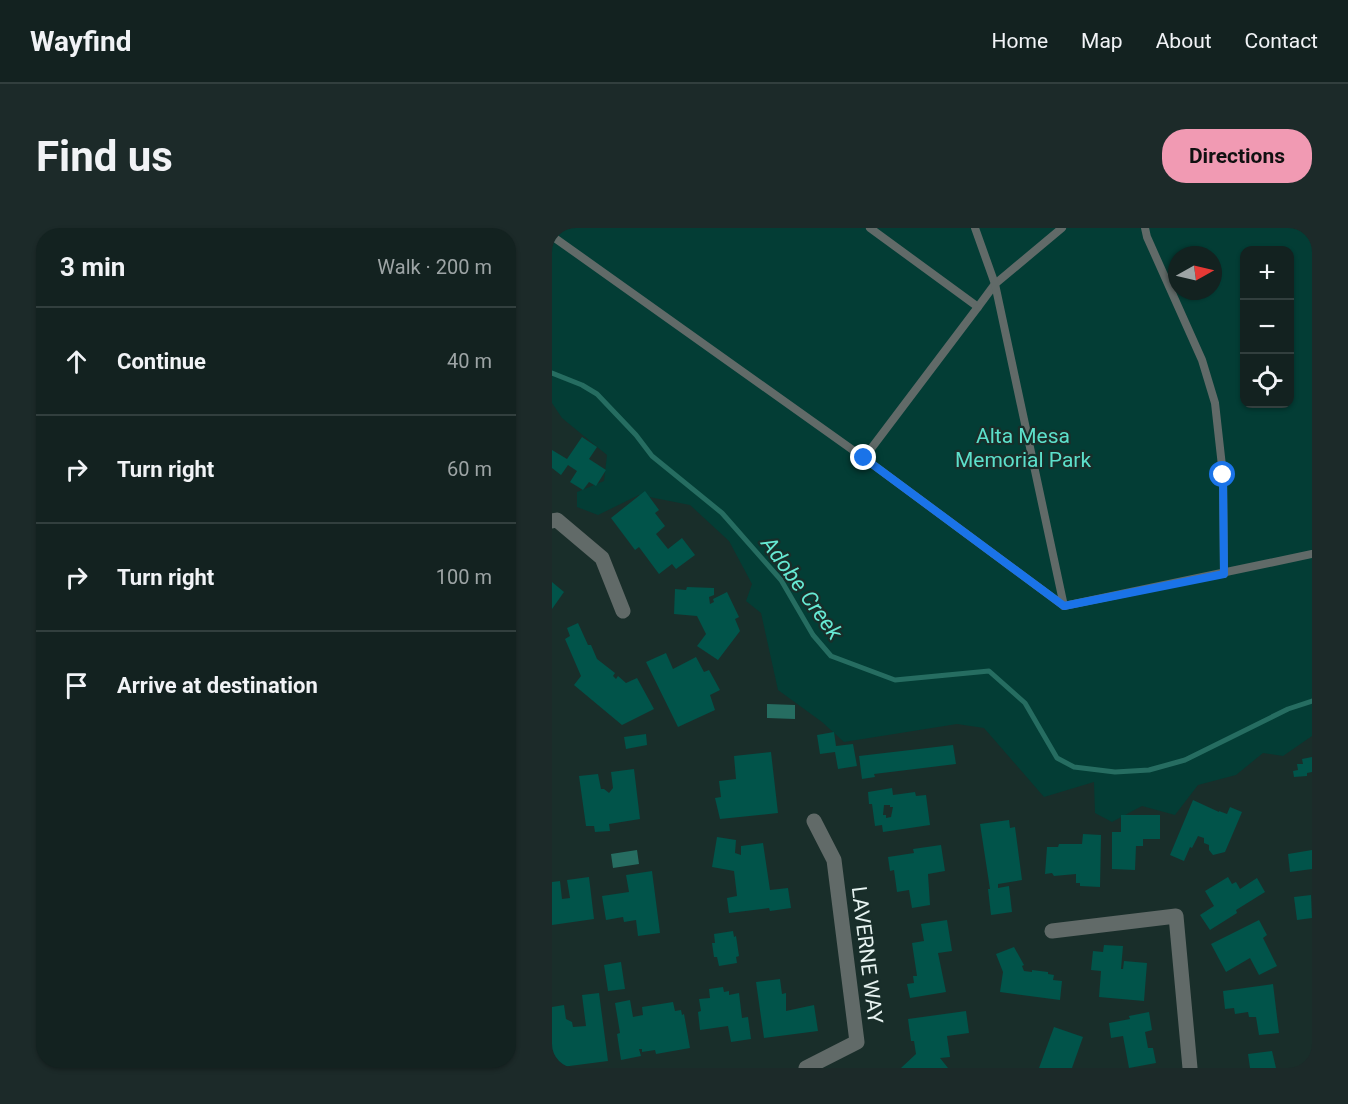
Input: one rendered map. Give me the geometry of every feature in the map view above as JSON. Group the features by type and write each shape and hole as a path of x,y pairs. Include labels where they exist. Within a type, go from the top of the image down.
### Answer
{"street":[{"path":"552,521 557,520 602,558 623,611"},
{"name":"LAVERNE WAY","path":"806,1068 857,1042 834,860 814,821"},
{"path":"1052,931 1176,916 1190,1068"}],"lane":[{"path":"556,228 552,235 864,458 1064,606 1312,554"},
{"path":"870,228 978,307"},
{"path":"975,228 995,284 1064,606"},
{"path":"864,458 995,284 1062,228"},
{"path":"1145,228 1202,360 1215,403 1223,475 1224,574"}],"green space":[{"name":"Alta Mesa Memorial Park","path":"552,228 1312,228 1312,736 1283,756 1263,753 1236,775 1198,785 1175,815 1142,806 1112,822 1095,813 1094,782 1044,797 984,728 957,724 844,742 822,722 778,690 761,613 746,601 752,584 729,541 690,505 639,495 598,515 577,507 577,492 604,481 607,455 562,418 552,403"}],"shaded area":[{"path":"767,704 795,705 795,719 767,718"},
{"path":"637,850 639,864 613,868 611,854"}],"building":[{"path":"582,437 597,447 589,459 606,470 596,486 589,482 583,490 570,482 577,471 568,465 561,475 552,468 552,450 567,459"},
{"path":"645,491 659,510 655,513 665,526 656,534 668,549 682,538 695,555 676,569 672,564 659,574 639,547 635,550 611,518"},
{"path":"552,582 564,592 552,609"},
{"path":"687,587 714,588 714,595 709,597 710,604 714,602 713,599 727,592 739,617 735,619 740,631 718,660 697,646 706,634 697,616 674,614 675,589 686,590"},
{"path":"578,623 597,659 615,673 613,676 616,679 618,676 626,683 637,678 654,709 622,725 574,685 581,676 565,639 570,636 567,628"},
{"path":"666,653 673,669 696,657 704,672 709,670 720,690 710,695 715,710 678,727 646,662"},
{"path":"834,732 836,746 853,744 857,766 838,769 835,752 820,754 817,735"},
{"path":"646,734 647,745 626,749 624,737"},
{"path":"953,745 956,764 874,774 875,777 862,779 859,756"},
{"path":"771,752 778,813 720,819 715,798 721,797 719,781 736,779 734,756"},
{"path":"1312,757 1312,772 1307,773 1307,776 1294,777 1293,771 1298,770 1297,764 1303,764 1302,759"},
{"path":"634,769 640,819 609,824 610,831 595,832 594,826 586,826 579,776 598,774 601,789 609,793 613,788 611,772"},
{"path":"892,788 893,795 915,792 916,796 926,795 930,825 883,832 882,825 875,826 868,792","holes":["884,805 893,807 891,817 886,818 886,815 883,815"]},
{"path":"1193,800 1227,814 1230,807 1242,812 1225,852 1213,855 1209,850 1209,845 1204,843 1204,838 1198,836 1184,861 1170,855"},
{"path":"1121,815 1160,815 1160,839 1143,839 1143,846 1136,846 1135,870 1112,869 1112,832 1121,832"},
{"path":"1009,820 1010,828 1015,827 1022,880 998,884 998,888 1009,886 1012,912 991,915 988,889 990,889 980,824"},
{"path":"1083,834 1101,835 1100,887 1080,886 1080,883 1076,883 1076,874 1054,876 1052,873 1045,874 1047,847 1058,847 1059,844 1082,844"},
{"path":"717,837 736,840 735,853 741,855 741,846 763,843 770,890 788,888 791,908 729,913 727,898 737,896 734,871 712,867"},
{"path":"941,845 945,871 928,874 930,905 912,908 909,890 897,892 894,870 890,871 888,857 914,853 913,849"},
{"path":"1312,850 1312,869 1290,872 1288,854"},
{"path":"652,871 660,933 638,936 636,920 624,922 623,917 606,920 602,896 629,892 626,875"},
{"path":"589,877 594,919 552,925 552,882 560,881 562,899 570,898 567,880"},
{"path":"1228,877 1232,884 1236,882 1240,889 1257,878 1265,892 1210,930 1200,915 1214,906 1205,891"},
{"path":"1311,895 1312,918 1297,920 1294,897"},
{"path":"947,920 952,951 938,953 946,992 910,998 907,984 914,983 913,976 917,976 912,943 924,941 921,924"},
{"path":"1259,920 1267,935 1263,938 1277,966 1259,975 1250,958 1226,972 1211,944"},
{"path":"733,931 739,956 736,957 737,963 719,966 717,957 714,957 712,943 715,943 714,934"},
{"path":"1104,945 1123,946 1121,969 1123,969 1124,961 1147,963 1144,1001 1099,997 1101,971 1091,970 1093,951 1103,952"},
{"path":"1014,947 1024,965 1022,966 1024,971 1048,972 1054,975 1053,980 1062,981 1060,1000 1000,992 1003,972 996,954"},
{"path":"621,962 625,989 608,991 604,965"},
{"path":"780,979 782,994 786,993 786,1011 814,1005 818,1031 764,1038 756,982"},
{"path":"1273,984 1279,1033 1259,1035 1256,1017 1249,1017 1248,1012 1235,1014 1234,1008 1225,1009 1223,991"},
{"path":"723,987 724,992 729,991 729,995 739,993 742,1018 748,1017 751,1039 731,1042 728,1026 700,1030 699,999 710,998 709,989"},
{"path":"599,993 608,1061 554,1068 552,1007 564,1005 566,1019 572,1022 573,1027 586,1026 582,995"},
{"path":"630,1000 633,1017 643,1015 642,1007 673,1002 675,1011 681,1010 682,1015 684,1014 690,1048 656,1054 655,1050 642,1052 642,1049 639,1049 641,1056 621,1060 617,1034 620,1033 615,1003"},
{"path":"966,1011 969,1033 947,1036 950,1057 940,1058 948,1068 901,1068 916,1054 914,1041 911,1041 908,1019"},
{"path":"1149,1012 1152,1030 1145,1032 1148,1048 1153,1048 1156,1063 1129,1068 1123,1036 1111,1038 1109,1023"},
{"path":"1054,1027 1083,1037 1072,1068 1039,1068"},
{"path":"1272,1051 1276,1068 1250,1068 1248,1054"}],"waterway":[{"name":"Adobe Creek","path":"552,373 582,385 597,394 636,435 652,456 722,513 781,580 813,635 831,656 895,680 989,671 1025,703 1057,758 1074,767 1115,772 1149,770 1185,760 1288,709 1312,701"}],"route":[{"path":"864,458 1064,606 1224,574 1223,475"}]}
